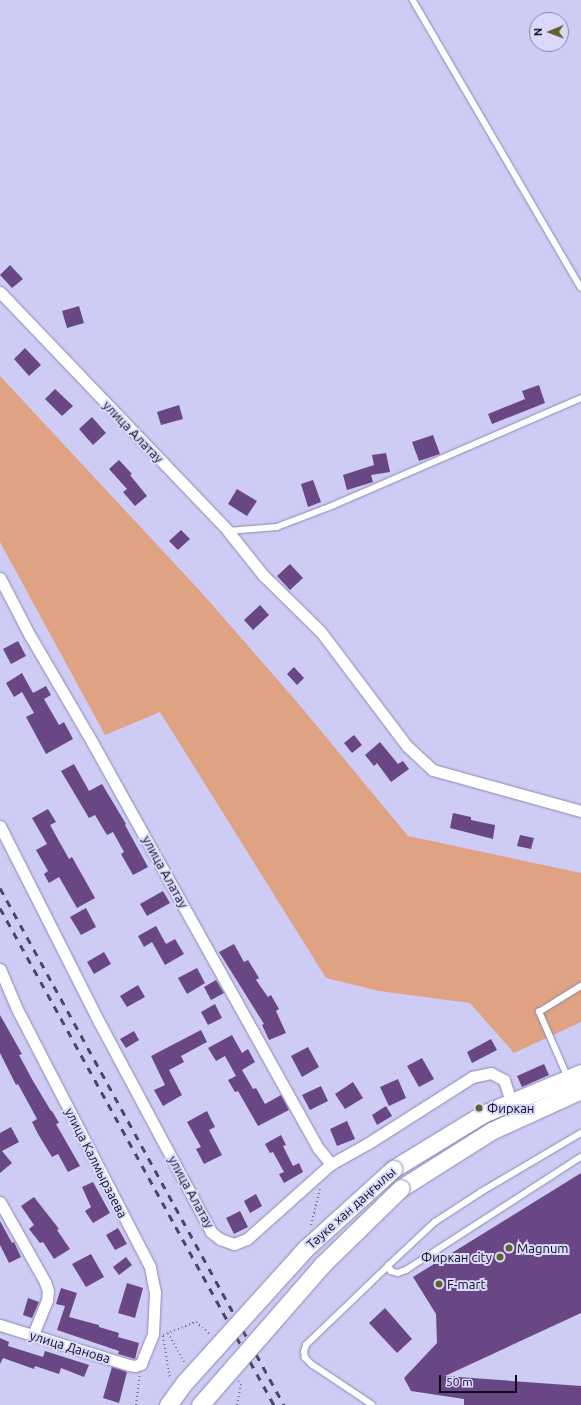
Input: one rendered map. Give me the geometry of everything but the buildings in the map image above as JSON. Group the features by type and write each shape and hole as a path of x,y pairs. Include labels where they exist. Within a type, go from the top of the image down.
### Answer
{"main road":[{"name":"Тәуке хан даңғылы","path":"168,1405 188,1379 306,1248 393,1169 483,1114 575,1075"},
{"name":"Тәуке хан даңғылы","path":"200,1405 322,1265 401,1188 491,1131 581,1090"}],"street":[{"name":"улица Алатау","path":"0,292 228,531 263,575 321,632 407,746 434,770 581,811"},
{"name":"улица Алатау","path":"0,578 29,634 92,742 314,1142 331,1164"},
{"name":"улица Алатау","path":"0,826 99,1022 211,1232 220,1239 234,1244 247,1239 331,1164 368,1144 472,1076 491,1074 504,1080 511,1102"},
{"name":"улица Калмырзаева","path":"0,969 17,1009 150,1267 156,1292 153,1334 141,1364"},
{"path":"0,1202 45,1282 48,1291 47,1300 34,1335"},
{"name":"улица Данова","path":"0,1325 129,1365 141,1364"}],"lane":[{"path":"413,0 581,288"},
{"path":"228,531 277,527 325,509 581,398"},
{"path":"575,1075 539,1012 581,986"},
{"path":"372,1405 312,1365 305,1358 304,1352 306,1345 435,1222 481,1192 581,1133"},
{"path":"389,1265 391,1271 398,1273 406,1270 581,1157"}],"path":[{"path":"310,1227 320,1188"},
{"path":"168,1333 180,1353"},
{"path":"163,1335 168,1361"},
{"path":"136,1405 141,1364"}],"shaded area":[{"path":"0,376 201,592 297,702 408,836 581,873 581,1022 514,1053 470,1003 379,991 326,978 160,712 105,735 0,542"}],"railway":[{"path":"0,888 284,1405"},
{"path":"0,908 274,1405"}],"place":[{"name":"Фиркан","path":"479,1108"},
{"name":"Magnum","path":"509,1248"},
{"name":"Фиркан city","path":"500,1257"},
{"name":"F-mart","path":"439,1284"}]}
